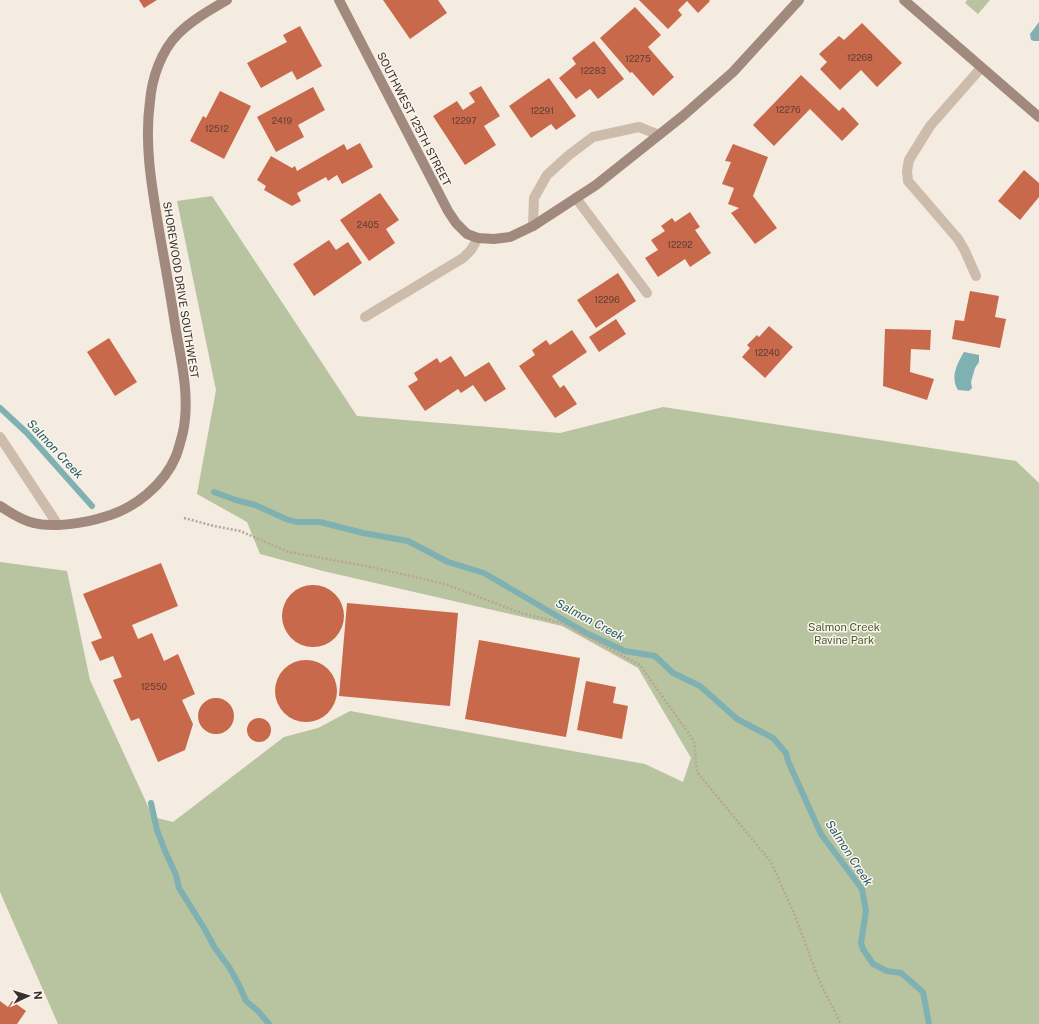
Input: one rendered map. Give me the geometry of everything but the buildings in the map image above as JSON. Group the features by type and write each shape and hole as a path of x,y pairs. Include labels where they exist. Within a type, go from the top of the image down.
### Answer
{"street":[{"name":"SHOREWOOD DRIVE SOUTHWEST","path":"0,506 34,523 58,525 86,522 114,515 136,504 157,484 167,472 176,455 183,431 185,412 184,385 179,347 149,174 148,133 150,100 156,72 164,54 177,35 198,18 227,0"},
{"name":"SOUTHWEST 125TH STREET","path":"339,0 448,211 456,223 467,234 478,238"},
{"path":"364,318 463,258 471,250 478,238 494,239 510,237 533,226 596,185 684,115 733,72 799,0"},
{"path":"904,0 1039,117"},
{"path":"976,276 965,250 958,239 908,181 907,171 909,160 930,126 981,68"},
{"path":"533,226 534,198 547,175 593,137 639,127 659,135"},
{"path":"576,198 648,292"},
{"path":"0,437 58,525"}],"path":[{"path":"184,518 240,531 289,552 371,567 445,584 520,613 562,623 640,664 694,742 697,772 771,862 794,914 819,980 841,1024"}],"green space":[{"path":"967,0 990,0 978,14 965,3"},
{"name":"Salmon Creek Ravine Park","path":"212,196 357,416 560,433 663,407 1016,461 1039,483 1039,1024 58,1024 0,892 0,562 67,571 90,680 153,817 173,822 284,737 318,728 350,711 645,764 683,782 691,758 638,668 562,626 323,571 260,554 247,522 197,494 216,390 177,201"}],"water":[{"path":"1039,22 1039,41 1031,40 1030,34"},
{"path":"964,352 979,355 979,362 975,368 971,382 972,388 969,391 958,390 955,380 955,371"}],"waterway":[{"name":"Salmon Creek","path":"0,408 27,433 92,506"},
{"name":"Salmon Creek","path":"214,492 255,505 296,522 320,522 363,533 408,541 448,562 484,573 586,633 625,651 655,656 673,673 700,686 737,719 773,738 786,753 788,761 821,834 862,889 866,911 861,943 863,949 873,964 887,971 901,973 923,992 929,1024"},
{"path":"151,803 157,830 176,875 179,888 215,948 229,967 246,1001 258,1011 269,1024"}]}
